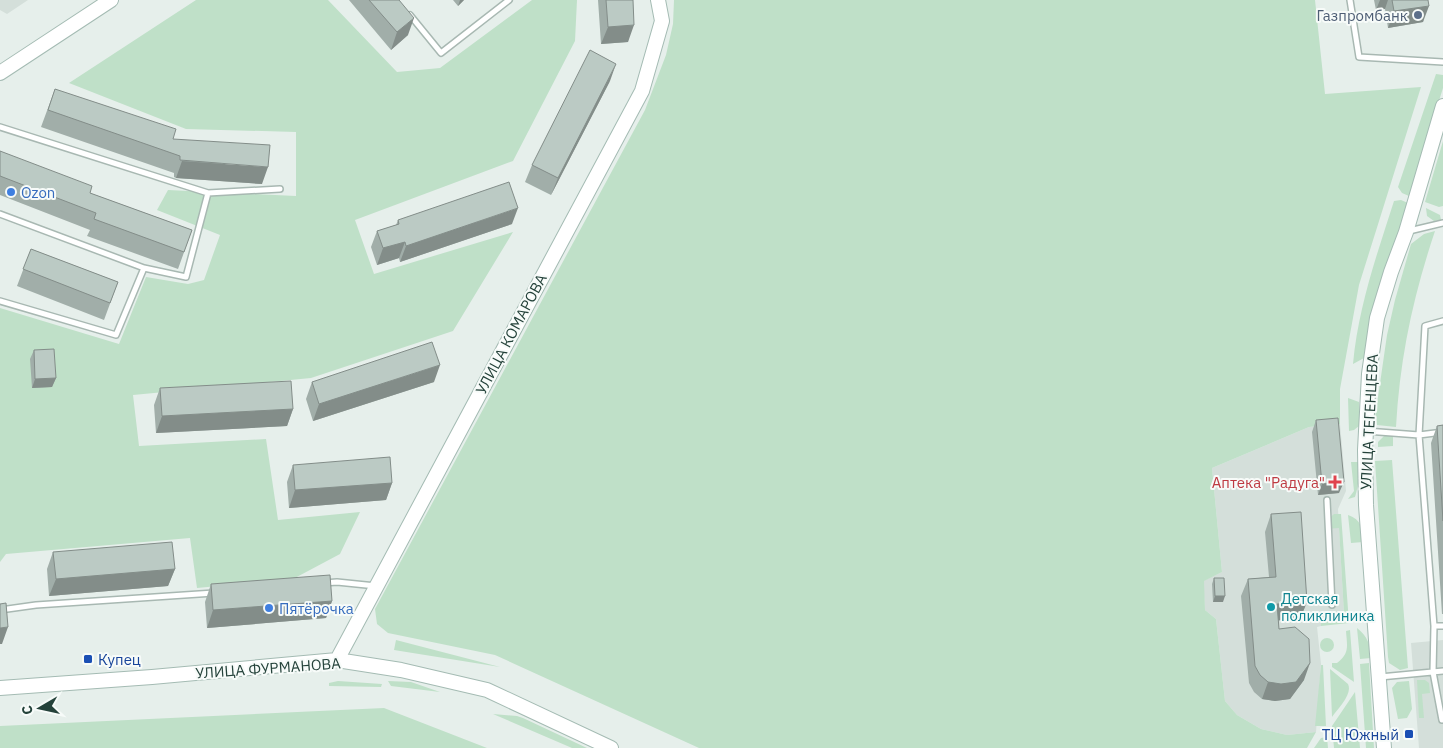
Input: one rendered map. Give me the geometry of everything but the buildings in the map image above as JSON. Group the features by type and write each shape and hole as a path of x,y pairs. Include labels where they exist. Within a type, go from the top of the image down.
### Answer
{"main road":[{"path":"0,73 111,0"},
{"name":"УЛИЦА КОМАРОВА","path":"337,660 642,92 662,21 658,0"},
{"name":"УЛИЦА ТЕГЕНЦЕВА","path":"1384,748 1366,505 1366,431 1369,374 1377,318 1406,232 1443,106"},
{"name":"УЛИЦА ФУРМАНОВА","path":"0,688 337,660 401,670 487,690 611,748"}],"lane":[{"path":"1350,0 1359,57 1443,62"},
{"path":"403,8 441,53 506,1"},
{"path":"0,127 208,193 280,189"},
{"path":"0,214 144,268 186,277 208,193"},
{"path":"1406,232 1443,223"},
{"path":"0,301 116,335 144,268"},
{"path":"1442,720 1433,672 1434,626 1419,435 1425,326 1443,321"},
{"path":"1366,431 1419,435 1443,432"},
{"path":"1327,500 1332,605"},
{"path":"318,584 337,582 376,587"},
{"path":"0,610 36,605 218,592"},
{"path":"1434,626 1443,626"},
{"path":"1380,677 1443,671"}],"shaded area":[{"path":"0,0 28,0 7,14 0,10"},
{"path":"1340,424 1346,491 1338,509 1344,614 1322,616 1321,626 1317,627 1321,664 1316,732 1287,735 1261,729 1237,715 1225,701 1216,619 1205,610 1203,581 1222,572 1212,468 1309,427"},
{"path":"1443,640 1443,748 1419,748 1411,643"}],"green space":[{"path":"196,0 328,0 397,72 440,68 532,0 577,0 575,41 513,161 355,220 374,274 513,232 453,331 311,378 133,395 139,446 266,439 278,520 360,512 340,554 293,579 197,588 190,538 6,554 0,562 0,308 119,344 146,277 188,284 204,280 220,235 157,210 168,190 296,196 296,132 186,129 69,83"},
{"path":"674,0 1315,0 1325,94 1421,87 1359,285 1340,389 1340,424 1309,427 1212,468 1222,572 1204,581 1205,610 1216,619 1225,701 1237,715 1261,729 1287,735 1316,732 1307,748 699,748 495,655 388,633 377,624 375,609 645,110 666,55 673,24"},
{"path":"1436,74 1443,75 1443,88 1409,196 1402,193 1398,187"},
{"path":"1443,141 1443,206 1439,207 1425,202"},
{"path":"1401,200 1408,203 1377,299 1364,358 1353,364 1359,322 1375,261 1394,201"},
{"path":"1426,208 1440,215 1441,220 1434,221 1427,216"},
{"path":"1435,231 1420,280 1404,352 1396,427 1377,425 1375,418 1387,335 1411,244 1424,234"},
{"path":"1348,398 1359,402 1359,426 1349,431"},
{"path":"1393,435 1393,446 1378,447 1378,442 1384,436"},
{"path":"1392,460 1408,668 1400,670 1389,663 1388,657 1375,461"},
{"path":"1351,462 1359,462 1359,479 1355,497 1348,499 1354,491"},
{"path":"1334,514 1341,514 1349,623 1321,626 1321,616 1344,614 1339,528 1326,529 1326,521"},
{"path":"1348,515 1359,522 1363,542 1351,543"},
{"path":"1357,628 1368,641 1371,658 1360,659"},
{"path":"1350,630 1354,682 1332,667 1332,663 1337,663 1346,652 1346,631"},
{"path":"1327,638 1332,640 1334,645 1332,650 1327,652 1322,650 1320,645 1322,640"},
{"path":"396,640 500,667 394,650"},
{"path":"1369,663 1374,748 1366,748 1360,664"},
{"path":"1321,665 1323,665 1326,726 1315,726"},
{"path":"1330,669 1348,684 1349,688 1347,696 1332,717"},
{"path":"1417,680 1425,680 1429,683 1430,693 1422,694 1424,718 1419,718"},
{"path":"338,681 382,684 381,687 329,686 329,683"},
{"path":"388,681 411,682 440,692 391,686"},
{"path":"1409,681 1412,709 1407,718 1398,719 1392,688 1397,682"},
{"path":"1355,692 1360,748 1334,748 1332,726"},
{"path":"384,708 487,748 0,748 0,726"},
{"path":"493,714 523,718 587,748 572,748"},
{"path":"1327,737 1328,748 1314,748 1321,738"}],"place":[{"name":"Газпромбанк","path":"1418,15"},
{"name":"Ozon","path":"11,192"},
{"name":"Аптека \"Радуга\"","path":"1335,482"},
{"name":"Детская поликлиника","path":"1271,607"},
{"name":"Пятёрочка","path":"269,608"},
{"name":"Купец","path":"88,659"},
{"name":"ТЦ Южный","path":"1409,734"}]}
